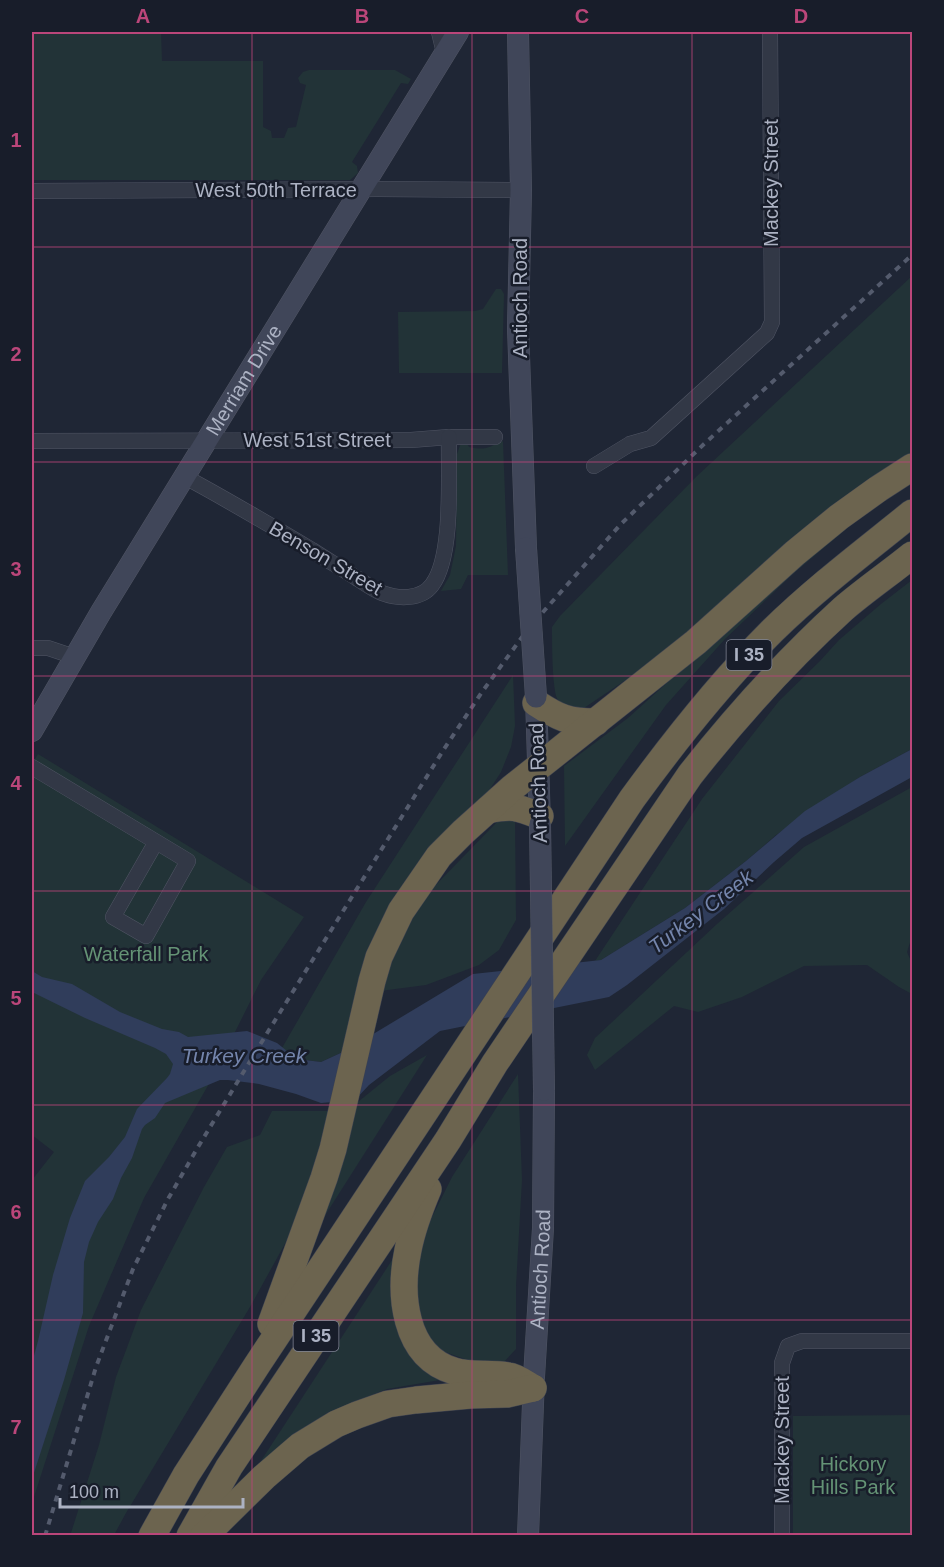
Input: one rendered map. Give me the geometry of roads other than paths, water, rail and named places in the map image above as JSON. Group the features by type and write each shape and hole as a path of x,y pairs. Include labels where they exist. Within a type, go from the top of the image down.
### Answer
{"highway":[{"path":"257,1365 324,1178 379,957 401,911 420,881 439,855 512,788 696,642 795,553 839,517 912,466"},
{"name":"I 35","path":"152,1536 186,1474 257,1365 632,799 668,749 702,707 774,629 826,581 912,513"},
{"name":"I 35","path":"190,1536 229,1467 448,1140 495,1063 690,775 764,686 805,645 845,607 912,555"},
{"path":"536,700 553,714 564,719 596,722"},
{"path":"488,810 507,806 522,809 540,820"},
{"path":"448,1140 414,1225 408,1250 404,1291 409,1325 417,1342 439,1365 471,1374 510,1376 533,1388"},
{"path":"204,1536 264,1477 300,1446 336,1424 388,1404 471,1395 507,1394 533,1388"}],"main road":[{"name":"Merriam Drive","path":"32,731 360,189 458,32"},
{"name":"Antioch Road","path":"518,32 521,190 518,328 526,548 539,767 544,1090 543,1228 533,1388 528,1536"}],"street":[{"path":"439,32 444,53"},
{"name":"Mackey Street","path":"594,466 630,444 651,438 767,333 772,322 770,32"},
{"name":"West 50th Terrace","path":"32,191 521,190"},
{"name":"Benson Street","path":"185,477 381,593 402,598 416,596 431,586 440,572 444,556 448,508 449,437"},
{"name":"West 51st Street","path":"32,441 411,440 495,437"},
{"path":"32,648 48,648 75,657"},
{"path":"32,767 188,861 146,936 113,917 156,842"},
{"name":"Mackey Street","path":"782,1536 782,1363 788,1346 802,1341 912,1341"}],"water":[{"name":"Turkey Creek","path":"912,749 912,777 802,838 724,909 609,997 440,1031 369,1085 355,1100 321,1103 259,1084 220,1080 165,1103 155,1118 142,1129 132,1158 113,1199 98,1222 89,1242 84,1262 83,1313 32,1479 32,1363 53,1275 70,1218 85,1181 125,1137 137,1109 167,1078 173,1064 166,1054 155,1048 32,992 32,971 42,977 72,984 120,1012 162,1029 179,1032 188,1037 247,1031 277,1043 297,1059 321,1062 345,1051 473,974 601,960 685,908 805,811 860,777"}],"railway":[{"path":"45,1536 96,1367 133,1269 168,1199 269,1030 482,692 528,629 621,524 704,444 912,255"}],"park label":[{"name":"Waterfall Park","path":"146,954"},
{"name":"Hickory Hills Park","path":"853,1476"}]}
